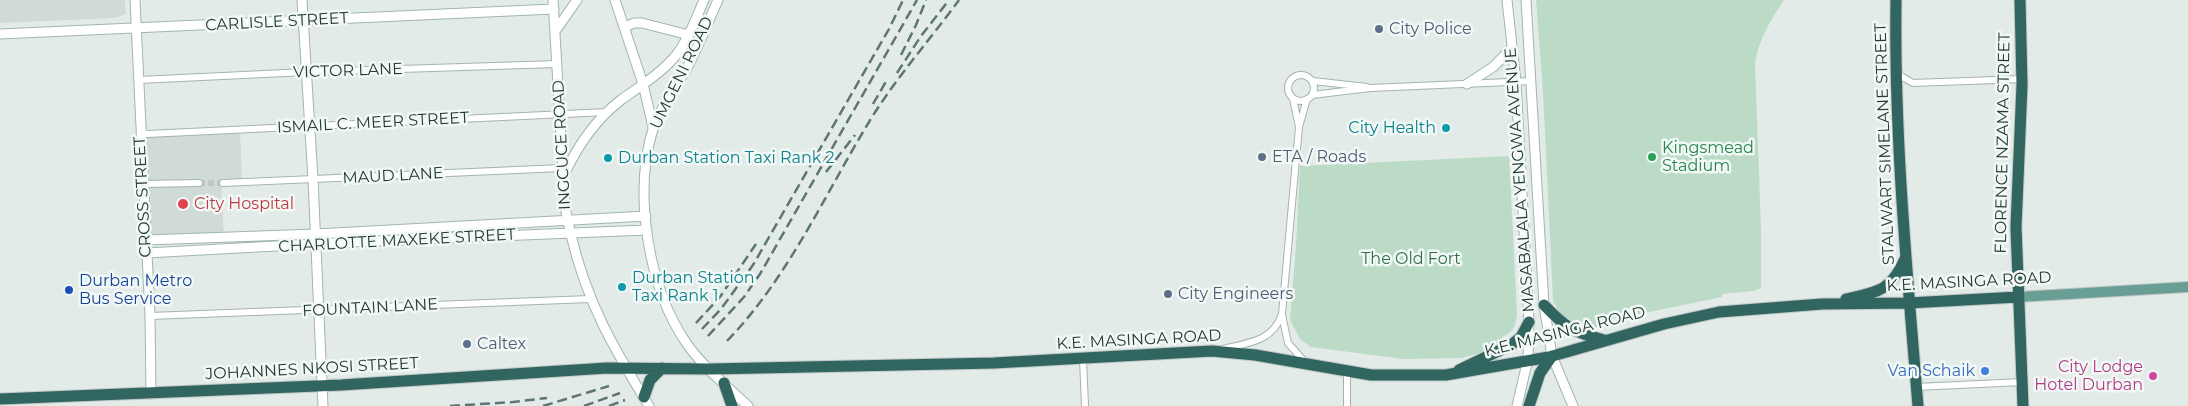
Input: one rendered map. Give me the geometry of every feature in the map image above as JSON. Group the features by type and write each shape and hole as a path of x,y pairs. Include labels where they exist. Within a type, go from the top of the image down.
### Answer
{"highway":[{"name":"STALWART SIMELANE STREET","path":"1896,0 1897,74 1905,257 1918,406"},
{"name":"FLORENCE NZAMA STREET","path":"2020,0 2022,79 2016,227 2023,406"},
{"path":"1822,304 1866,294 1888,285 1899,272 1905,257"},
{"name":"K.E. MASINGA ROAD","path":"662,368 711,370 994,363 1212,351 1255,355 1347,372 1396,376 1451,374 1552,356 1693,317 1718,312 1822,304 1909,303 2018,297"},
{"path":"1544,305 1567,328 1605,341"},
{"path":"1451,374 1511,345 1521,337 1529,322"},
{"path":"1529,406 1540,373 1552,356"},
{"name":"JOHANNES NKOSI STREET","path":"0,399 151,394 626,368 662,368"},
{"path":"647,402 650,380 662,368"},
{"path":"724,383 732,406"}],"main road":[{"name":"K.E. MASINGA ROAD","path":"2018,297 2188,288"}],"street":[{"name":"CROSS STREET","path":"135,0 150,316 151,394"},
{"path":"302,0 316,234 323,403"},
{"path":"556,30 577,0"},
{"path":"615,0 620,5 643,84 653,127"},
{"name":"UMGENI ROAD","path":"563,178 581,143 607,112 673,59 689,35 704,0"},
{"name":"UMGENI ROAD","path":"718,0 689,64 653,127 646,160 647,230 656,274 669,312 688,346 748,406"},
{"name":"MASABALALA YENGWA AVENUE","path":"1507,0 1516,82 1529,322 1528,359 1516,406"},
{"name":"MASABALALA YENGWA AVENUE","path":"1526,0 1544,305 1552,356 1573,406"},
{"name":"CARLISLE STREET","path":"0,34 304,21 553,4"},
{"name":"INGCUCE ROAD","path":"553,4 561,114 562,168 571,234 590,299 602,327 647,402"},
{"path":"625,27 634,23 642,23 689,35"},
{"path":"1467,84 1493,67 1512,48"},
{"name":"VICTOR LANE","path":"138,80 306,72 557,64"},
{"path":"1310,365 1299,358 1288,343 1282,314 1298,127 1294,99 1288,88 1292,77 1302,74 1313,81 1370,88"},
{"path":"1897,74 1913,83 2022,79"},
{"path":"1298,127 1314,88 1313,81"},
{"path":"1294,99 1300,101 1310,97 1370,88 1532,81"},
{"name":"ISMAIL C. MEER STREET","path":"140,132 147,134 607,112"},
{"name":"MAUD LANE","path":"222,183 562,168"},
{"path":"143,184 199,183"},
{"name":"CHARLOTTE MAXEKE STREET","path":"146,240 316,234 646,216"},
{"path":"477,225 478,236"},
{"path":"407,229 408,239"},
{"name":"CHARLOTTE MAXEKE STREET","path":"146,254 408,239 647,230"},
{"path":"229,238 230,249"},
{"name":"FOUNTAIN LANE","path":"150,316 590,299"},
{"path":"1212,351 1264,338 1275,329 1282,314"},
{"path":"1083,359 1085,406"},
{"path":"1347,372 1347,406"},
{"path":"1916,388 2022,382"}],"shaded area":[{"path":"0,0 125,0 126,14 115,18 0,23"},
{"name":"City Hospital","path":"240,129 242,180 221,181 224,237 145,239 139,131"}],"green space":[{"name":"Kingsmead Stadium","path":"1536,0 1784,0 1766,30 1755,64 1761,228 1761,288 1754,291 1722,294 1722,297 1639,314 1631,308 1627,308 1627,314 1616,318 1604,317 1604,325 1596,327 1581,326 1574,323 1556,307 1553,300 1543,92"},
{"name":"The Old Fort","path":"1509,156 1517,314 1513,328 1502,337 1504,346 1462,358 1403,359 1311,347 1300,339 1290,320 1300,166"}],"tunnel":[{"path":"199,183 223,183"}],"railway":[{"path":"702,329 721,309 753,265 889,29 903,0"},
{"path":"708,336 744,297 760,274 917,0"},
{"path":"901,55 926,0"},
{"path":"897,73 921,36 949,0"},
{"path":"727,341 769,291 804,236 879,106 959,0"},
{"path":"873,104 888,78"},
{"path":"826,172 855,135"},
{"path":"696,323 720,297 756,244"},
{"path":"543,406 609,386"},
{"path":"584,406 620,393"},
{"path":"450,406 547,398"},
{"path":"609,406 625,400"}],"place":[{"name":"City Police","path":"1379,29"},
{"name":"City Health","path":"1446,128"},
{"name":"ETA / Roads","path":"1262,157"},
{"name":"Kingsmead Stadium","path":"1652,157"},
{"name":"Durban Station Taxi Rank 2","path":"608,158"},
{"name":"City Hospital","path":"183,204"},
{"name":"Durban Station Taxi Rank 1","path":"622,287"},
{"name":"Durban Metro Bus Service","path":"69,290"},
{"name":"City Engineers","path":"1168,294"},
{"name":"Caltex","path":"467,344"},
{"name":"Van Schaik","path":"1985,371"},
{"name":"City Lodge Hotel Durban","path":"2153,376"}]}
